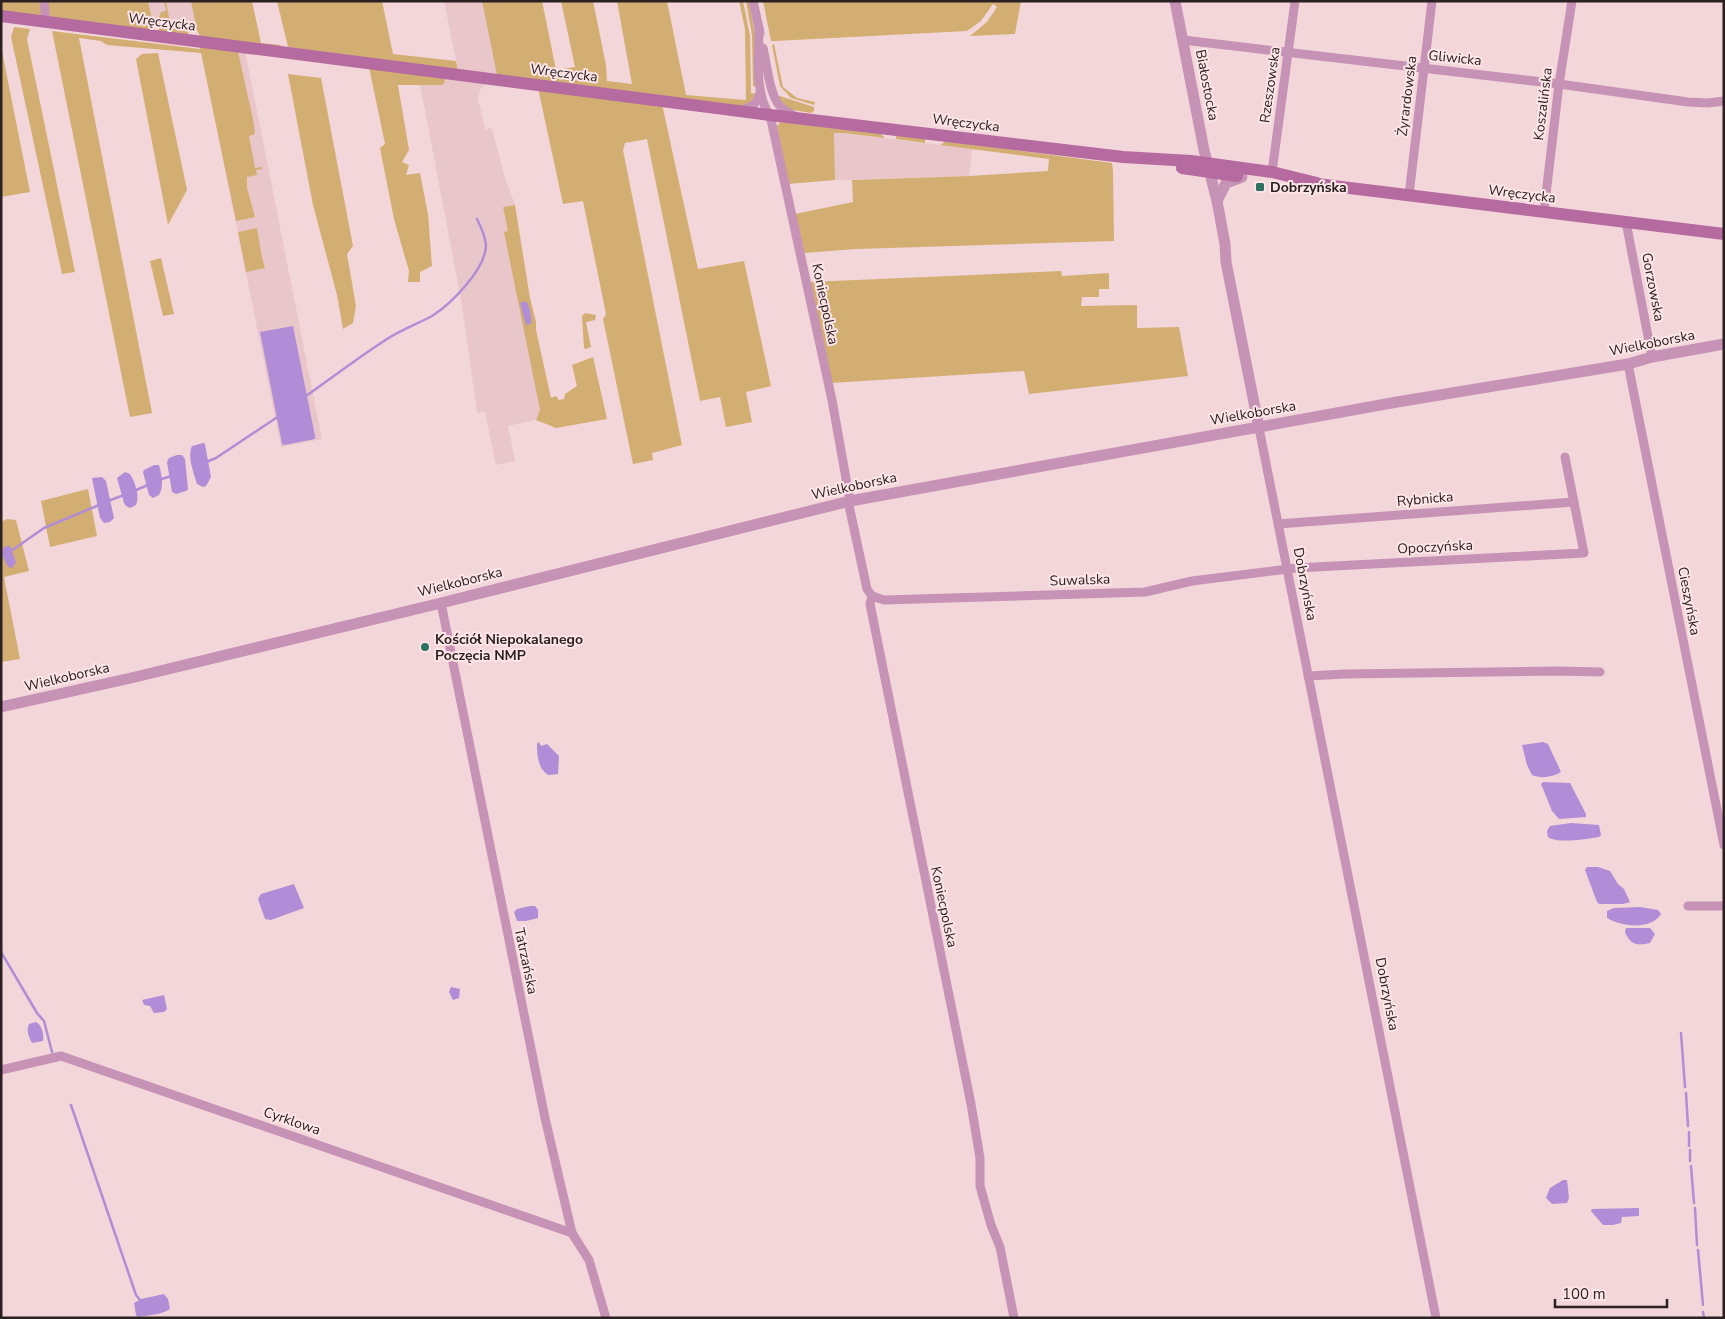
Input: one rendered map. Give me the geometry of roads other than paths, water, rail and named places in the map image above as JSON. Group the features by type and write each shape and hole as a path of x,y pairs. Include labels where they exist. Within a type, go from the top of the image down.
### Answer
{"main road":[{"name":"Wręczycka","path":"1,16 770,115 1124,157 1272,172 1317,183"},
{"name":"Wręczycka","path":"1213,167 1242,177 1281,182 1317,183 1724,234"}],"street":[{"path":"44,1 46,22"},
{"path":"753,1 773,93 770,115"},
{"name":"Białostocka","path":"1175,1 1213,167"},
{"name":"Rzeszowska","path":"1272,172 1295,1"},
{"name":"Żyrardowska","path":"1408,195 1432,1"},
{"name":"Koszalińska","path":"1544,212 1559,84 1572,1"},
{"path":"759,28 760,91 770,115"},
{"name":"Gliwicka","path":"1183,40 1559,84 1688,102 1708,104 1724,101"},
{"path":"740,111 752,107 756,103 760,91"},
{"path":"773,93 781,108 799,118"},
{"name":"Koniecpolska","path":"770,115 832,400 849,501 867,589 872,596 870,604 971,1104 980,1158 980,1186 991,1225 1000,1247 1014,1318"},
{"name":"Dobrzyńska","path":"1213,167 1226,262 1436,1318"},
{"path":"1217,201 1226,183 1242,177"},
{"name":"Gorzowska","path":"1626,222 1652,357"},
{"name":"Wielkoborska","path":"1,707 441,603 849,501 1406,400 1628,364 1652,357 1724,345"},
{"name":"Cieszyńska","path":"1628,364 1724,844"},
{"path":"1565,457 1574,502"},
{"name":"Rybnicka","path":"1278,524 1574,502"},
{"name":"Opoczyńska","path":"1287,570 1584,552 1574,502"},
{"name":"Suwalska","path":"872,596 884,600 1146,592 1192,581 1287,570"},
{"name":"Tatrzańska","path":"441,603 541,1099 572,1233 589,1260 606,1318"},
{"path":"1308,676 1546,671 1600,672"},
{"path":"1688,906 1724,906"},
{"name":"Cyrklowa","path":"1,1070 61,1056 572,1233"}],"waterway":[{"path":"306,396 387,339 432,316 457,295 474,275 484,254 486,245 477,219"},
{"path":"206,462 216,458 279,416"},
{"path":"159,480 171,476"},
{"path":"134,491 150,484"},
{"path":"108,501 124,495"},
{"path":"11,551 44,528 99,505"},
{"path":"1,952 37,1013 44,1021 52,1052"},
{"path":"1681,1033 1685,1087"},
{"path":"1686,1093 1688,1126"},
{"path":"71,1105 136,1295 141,1301"},
{"path":"1689,1132 1689,1146"},
{"path":"1690,1150 1690,1161"},
{"path":"1691,1166 1694,1203"},
{"path":"1695,1208 1697,1245"},
{"path":"1698,1250 1703,1305"},
{"path":"1703,1312 1704,1318"}],"place":[{"name":"Dobrzyńska","path":"1260,187"},
{"name":"Kościół Niepokalanego Poczęcia NMP","path":"425,647"}]}
